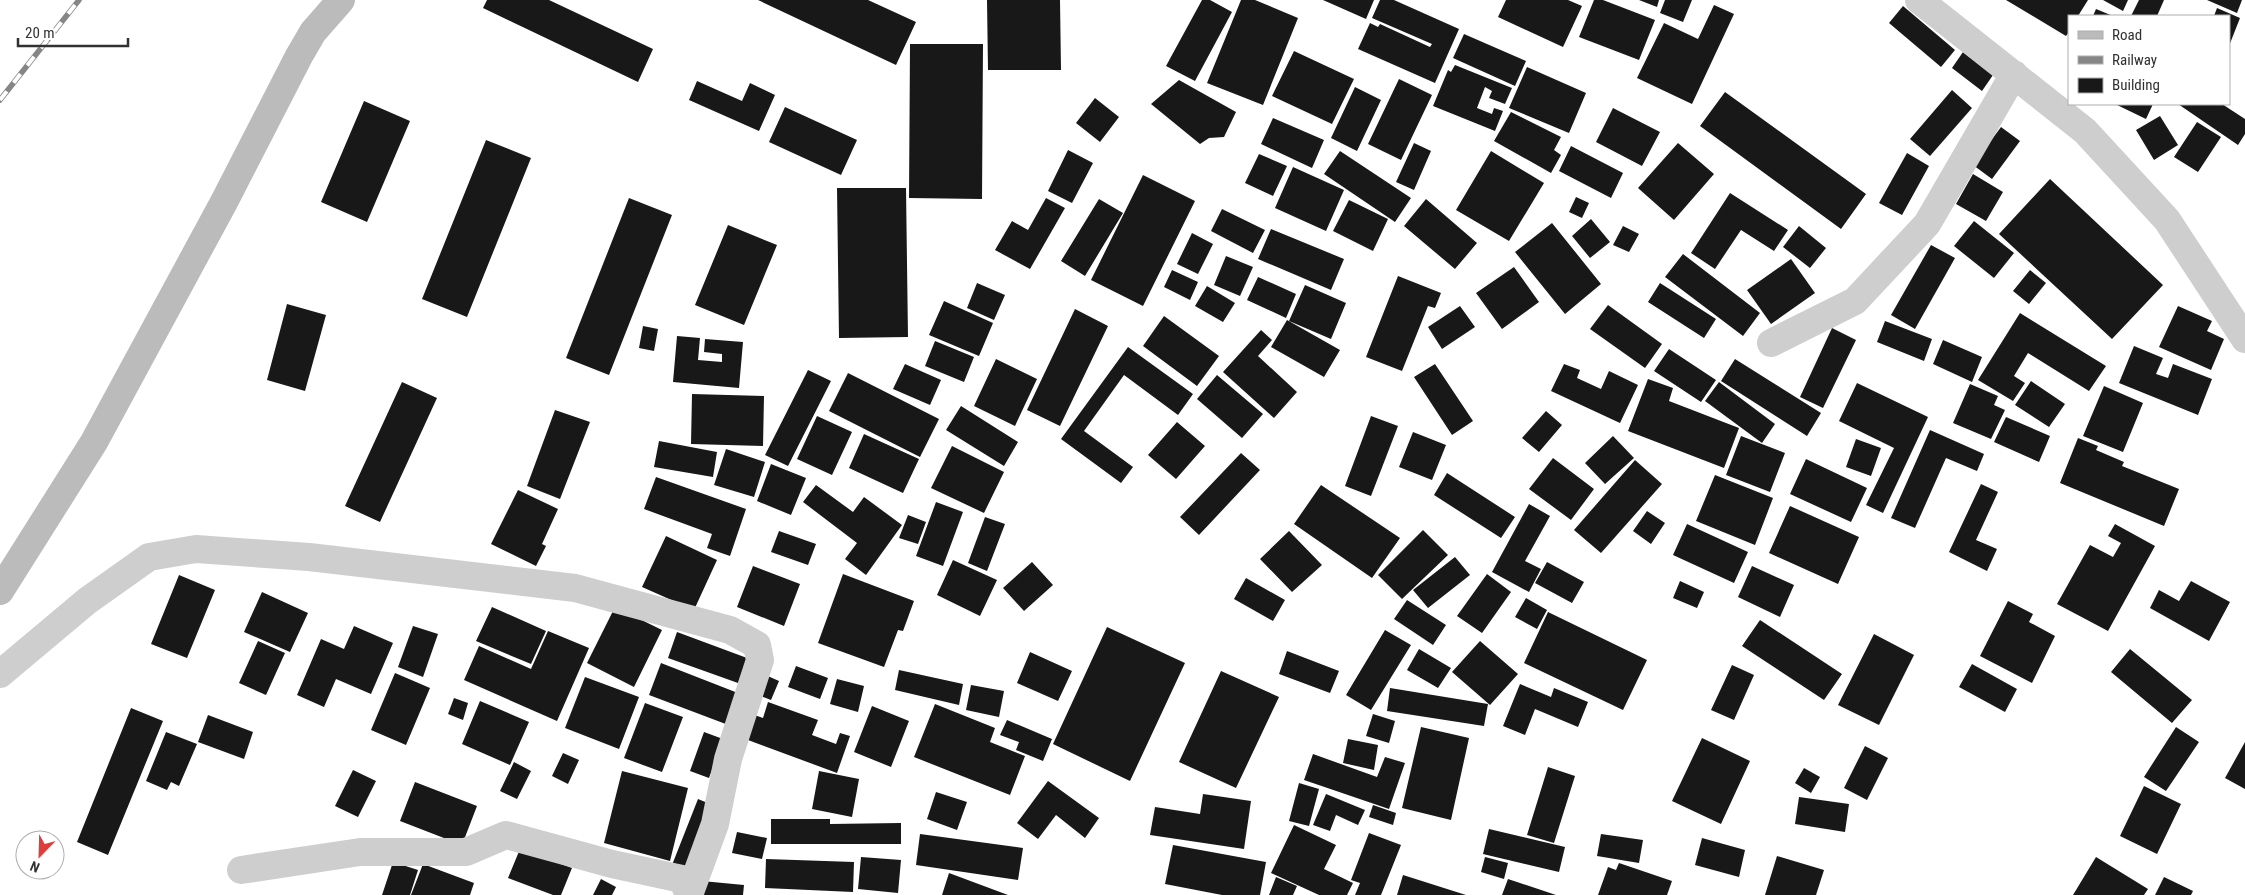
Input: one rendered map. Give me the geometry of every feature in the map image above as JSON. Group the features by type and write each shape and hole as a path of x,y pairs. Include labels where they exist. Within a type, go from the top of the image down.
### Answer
{"street":[{"path":"0,592 94,442 224,202 299,56 313,32 341,0"},
{"path":"1919,0 2085,131 2167,220 2245,339"},
{"path":"1771,343 1855,301 1927,224 2014,74"},
{"path":"0,674 87,601 149,557 196,549 309,557 575,588 730,630 758,645 760,660 728,759 714,824 689,895"},
{"path":"240,870 360,852 466,852 506,835 612,864 682,879 689,895"}],"building":[{"path":"487,0 549,0 653,49 638,82 483,8"},
{"path":"758,0 868,0 916,22 896,65"},
{"path":"987,0 1060,0 1061,70 988,70"},
{"path":"1202,0 1210,0 1232,12 1195,81 1166,66"},
{"path":"1241,0 1255,0 1298,18 1263,105 1207,83"},
{"path":"1323,0 1374,0 1366,19"},
{"path":"1380,0 1394,0 1459,29 1435,83 1358,49 1370,23 1378,27 1380,24 1430,47 1432,44 1372,18"},
{"path":"1506,0 1568,0 1582,6 1563,47 1498,17"},
{"path":"1594,0 1603,0 1655,20 1639,60 1579,37"},
{"path":"1639,0 1659,0 1657,7"},
{"path":"1665,0 1692,0 1683,22 1660,13"},
{"path":"2006,0 2088,0 2079,15 2068,15 2068,33 2066,36"},
{"path":"2103,0 2128,0 2123,11"},
{"path":"2139,0 2164,0 2157,15 2132,15"},
{"path":"2207,0 2242,0 2237,13"},
{"path":"1714,5 1734,14 1692,104 1637,78 1664,23 1698,39"},
{"path":"1903,6 1955,50 1941,67 1889,23"},
{"path":"2217,8 2240,18 2230,43 2230,15 2214,15"},
{"path":"2096,9 2111,15 2093,15"},
{"path":"1464,34 1526,61 1515,86 1453,58"},
{"path":"910,44 983,44 982,199 909,198"},
{"path":"1294,51 1354,79 1332,124 1272,96"},
{"path":"1963,52 1993,75 1982,91 1952,68"},
{"path":"1455,65 1512,88 1505,104 1489,98 1492,91 1485,87 1477,108 1492,114 1494,108 1503,111 1495,131 1433,106 1448,70 1451,72"},
{"path":"1527,67 1586,93 1569,133 1509,108"},
{"path":"1399,79 1432,95 1401,160 1368,144"},
{"path":"1179,80 1236,112 1224,137 1209,138 1200,144 1151,104"},
{"path":"697,81 742,101 750,83 775,95 759,131 689,100"},
{"path":"1355,87 1381,100 1357,151 1331,138"},
{"path":"1952,90 1972,108 1930,156 1910,139"},
{"path":"1725,92 1866,194 1841,229 1700,126"},
{"path":"1095,98 1119,117 1100,142 1076,123"},
{"path":"364,101 410,121 367,222 321,202"},
{"path":"2117,105 2153,105 2146,119"},
{"path":"2179,105 2224,105 2245,119 2245,134 2238,145"},
{"path":"785,107 857,140 841,175 769,142"},
{"path":"1613,108 1660,132 1642,166 1596,142"},
{"path":"1511,112 1561,137 1554,150 1561,155 1551,173 1494,141"},
{"path":"2160,116 2178,145 2154,160 2136,130"},
{"path":"1273,118 1324,140 1312,168 1261,144"},
{"path":"2197,122 2221,137 2198,172 2174,157"},
{"path":"2001,127 2020,141 1992,179 1973,165"},
{"path":"486,140 531,158 467,317 422,299"},
{"path":"1414,143 1431,151 1414,190 1396,182"},
{"path":"1678,143 1714,174 1674,220 1638,188"},
{"path":"1571,146 1623,173 1611,198 1559,171"},
{"path":"1068,150 1093,163 1072,203 1048,191"},
{"path":"1340,151 1411,198 1395,222 1324,174"},
{"path":"1491,151 1544,183 1509,241 1456,210"},
{"path":"1907,153 1929,166 1902,215 1879,203"},
{"path":"1259,154 1287,166 1273,196 1245,183"},
{"path":"1293,167 1344,190 1326,231 1275,208"},
{"path":"1973,174 2003,192 1986,221 1956,204"},
{"path":"1143,175 1195,201 1143,306 1091,280"},
{"path":"2050,179 2163,285 2112,339 1999,234"},
{"path":"837,188 906,188 908,337 839,338"},
{"path":"1730,193 1788,230 1774,251 1741,230 1715,269 1691,253"},
{"path":"1576,197 1589,203 1582,218 1569,212"},
{"path":"629,198 672,215 609,375 566,358"},
{"path":"1046,198 1065,208 1030,269 995,250 1012,221 1028,230"},
{"path":"1099,199 1123,213 1085,276 1061,261"},
{"path":"1426,199 1477,243 1455,269 1404,226"},
{"path":"1349,200 1388,219 1373,251 1333,231"},
{"path":"1222,209 1265,230 1253,253 1211,231"},
{"path":"1591,219 1610,242 1590,258 1572,236"},
{"path":"1974,221 2014,253 1994,278 1954,246"},
{"path":"1552,223 1601,284 1565,314 1515,252"},
{"path":"728,225 777,245 744,325 695,305"},
{"path":"1623,226 1639,234 1629,252 1613,245"},
{"path":"1799,226 1826,248 1810,268 1783,247"},
{"path":"1271,229 1344,259 1331,290 1258,259"},
{"path":"1192,233 1213,244 1198,274 1177,264"},
{"path":"1931,245 1955,258 1915,329 1891,315"},
{"path":"1683,254 1760,313 1743,336 1665,277"},
{"path":"1226,256 1253,267 1240,296 1214,285"},
{"path":"1791,259 1815,293 1771,324 1747,290"},
{"path":"1514,267 1539,302 1502,329 1476,293"},
{"path":"1172,270 1198,282 1190,300 1164,287"},
{"path":"2030,270 2046,283 2029,304 2013,291"},
{"path":"1398,276 1441,293 1435,308 1428,306 1402,371 1366,357"},
{"path":"1258,277 1296,294 1286,318 1247,300"},
{"path":"977,283 1005,295 994,320 967,308"},
{"path":"1660,283 1716,319 1704,338 1648,302"},
{"path":"1305,285 1346,303 1331,339 1289,321"},
{"path":"1207,286 1235,303 1223,322 1195,306"},
{"path":"944,301 993,323 979,356 929,335"},
{"path":"287,304 326,315 305,391 267,380"},
{"path":"1608,305 1662,344 1645,368 1590,329"},
{"path":"1460,306 1475,327 1442,349 1428,327"},
{"path":"2178,306 2212,321 2207,331 2224,339 2211,370 2159,347"},
{"path":"1075,309 1108,326 1060,426 1027,410"},
{"path":"2020,313 2106,366 2089,391 2028,353 2014,376 2025,383 2013,401 1978,380"},
{"path":"1164,316 1219,356 1197,386 1143,346"},
{"path":"1287,320 1340,350 1324,377 1271,347"},
{"path":"1885,321 1932,339 1924,361 1877,342"},
{"path":"643,326 658,329 654,351 639,348"},
{"path":"1832,328 1856,340 1823,408 1800,397"},
{"path":"1261,330 1272,340 1258,356 1297,392 1274,418 1223,372"},
{"path":"677,336 700,338 698,360 722,362 722,354 704,352 705,339 743,342 739,388 673,382"},
{"path":"1943,340 1982,357 1972,382 1933,364"},
{"path":"935,341 974,357 964,382 925,366"},
{"path":"2134,346 2163,358 2156,374 2168,378 2173,364 2212,379 2198,415 2119,383"},
{"path":"1128,347 1193,394 1178,415 1124,375 1084,431 1133,467 1121,483 1061,439"},
{"path":"1669,349 1716,380 1701,402 1654,371"},
{"path":"996,359 1037,379 1015,426 974,406"},
{"path":"1735,359 1821,413 1807,436 1721,381"},
{"path":"905,364 941,380 930,405 893,389"},
{"path":"1435,364 1473,421 1452,435 1414,377"},
{"path":"1564,364 1580,370 1577,378 1601,389 1609,371 1638,385 1620,423 1551,391"},
{"path":"808,370 831,381 788,466 765,455"},
{"path":"848,373 939,419 920,457 829,411"},
{"path":"1217,375 1263,414 1242,438 1197,399"},
{"path":"1648,379 1673,388 1669,401 1739,428 1724,468 1628,431"},
{"path":"2031,381 2065,404 2049,427 2015,405"},
{"path":"402,382 437,398 380,522 345,506"},
{"path":"1719,382 1775,424 1762,443 1705,401"},
{"path":"1857,383 1928,417 1883,513 1866,505 1894,448 1839,421"},
{"path":"1970,384 1998,396 1994,405 2005,410 1991,439 1953,423"},
{"path":"2104,386 2143,403 2123,452 2083,436"},
{"path":"692,394 764,396 763,446 691,444"},
{"path":"961,406 1018,442 1004,466 946,430"},
{"path":"555,410 590,422 560,499 527,486"},
{"path":"1546,411 1562,425 1539,452 1522,438"},
{"path":"817,416 852,432 832,475 797,459"},
{"path":"1371,416 1398,426 1371,496 1345,486"},
{"path":"2006,417 2050,436 2039,462 1994,442"},
{"path":"1177,422 1205,446 1176,479 1148,455"},
{"path":"1930,430 1984,454 1977,471 1946,458 1915,528 1891,518"},
{"path":"1413,432 1446,445 1432,480 1399,467"},
{"path":"864,434 919,459 903,493 849,468"},
{"path":"1613,436 1634,458 1605,484 1585,463"},
{"path":"1741,436 1785,453 1770,492 1726,475"},
{"path":"2078,438 2098,446 2096,450 2124,462 2122,466 2179,489 2164,526 2060,483"},
{"path":"1856,439 1881,448 1871,476 1846,467"},
{"path":"659,441 717,452 713,477 654,467"},
{"path":"952,446 1004,472 984,513 931,488"},
{"path":"726,449 765,462 754,497 714,485"},
{"path":"1241,453 1260,470 1199,535 1180,517"},
{"path":"1553,458 1594,489 1571,520 1529,489"},
{"path":"1806,459 1867,488 1851,522 1790,494"},
{"path":"1635,460 1662,484 1601,553 1574,530"},
{"path":"771,464 806,478 791,515 757,501"},
{"path":"1447,473 1515,517 1501,538 1434,495"},
{"path":"1715,475 1773,498 1755,545 1696,521"},
{"path":"656,477 746,509 730,556 707,548 712,534 644,509"},
{"path":"1981,484 1998,492 1976,540 1997,549 1987,571 1949,552"},
{"path":"816,485 853,512 864,497 902,525 866,575 845,559 857,543 803,502"},
{"path":"1321,485 1400,538 1372,578 1294,524"},
{"path":"518,490 558,509 542,544 546,546 536,566 491,544"},
{"path":"936,502 963,512 943,566 916,556"},
{"path":"1529,504 1550,516 1525,561 1541,569 1529,592 1492,572"},
{"path":"1790,506 1859,537 1838,584 1769,553"},
{"path":"1647,511 1665,523 1651,544 1633,531"},
{"path":"908,515 926,522 918,544 899,538"},
{"path":"985,517 1005,524 987,571 968,563"},
{"path":"1687,524 1748,552 1734,583 1673,555"},
{"path":"2115,524 2155,546 2108,631 2057,604 2090,545 2113,557 2121,543 2108,536"},
{"path":"1423,530 1448,555 1402,599 1378,575"},
{"path":"779,531 816,544 808,565 771,552"},
{"path":"1289,531 1322,565 1292,592 1260,559"},
{"path":"666,536 717,560 694,610 642,587"},
{"path":"1455,557 1470,575 1428,608 1413,590"},
{"path":"953,560 997,580 980,616 937,595"},
{"path":"1032,562 1053,585 1024,611 1003,588"},
{"path":"1547,562 1584,582 1572,603 1535,583"},
{"path":"753,566 800,584 784,626 737,607"},
{"path":"1752,566 1794,585 1780,617 1738,597"},
{"path":"843,574 914,601 903,631 898,630 884,667 818,643"},
{"path":"1487,574 1511,592 1482,633 1457,616"},
{"path":"179,575 215,590 187,658 151,644"},
{"path":"1246,578 1285,600 1273,621 1234,599"},
{"path":"1680,581 1704,592 1697,608 1673,598"},
{"path":"2191,581 2230,602 2209,641 2150,608 2159,590 2179,601"},
{"path":"262,592 308,613 290,652 244,632"},
{"path":"1526,598 1547,610 1537,629 1515,617"},
{"path":"1407,600 1446,625 1433,645 1394,619"},
{"path":"2008,601 2033,614 2029,622 2055,636 2032,683 1980,656"},
{"path":"492,607 546,631 531,664 476,641"},
{"path":"615,607 662,630 634,687 587,663"},
{"path":"1548,612 1647,660 1623,710 1524,663"},
{"path":"1760,620 1842,674 1824,700 1742,646"},
{"path":"354,626 393,643 371,694 336,679 324,707 297,695 321,639 344,649"},
{"path":"413,626 438,634 423,677 398,667"},
{"path":"1107,627 1185,663 1130,781 1053,744"},
{"path":"1385,630 1411,645 1371,710 1346,695"},
{"path":"548,631 589,648 557,721 464,680 479,646 531,669"},
{"path":"677,632 747,658 738,683 668,658"},
{"path":"1874,634 1914,655 1879,725 1838,705"},
{"path":"258,641 285,653 266,695 239,683"},
{"path":"1480,641 1518,674 1490,705 1452,672"},
{"path":"1419,649 1451,668 1438,688 1407,670"},
{"path":"2130,649 2192,700 2172,723 2111,672"},
{"path":"1287,651 1339,671 1330,693 1279,674"},
{"path":"1030,652 1072,671 1058,701 1017,683"},
{"path":"661,663 743,695 731,726 649,695"},
{"path":"1972,664 2017,689 2005,712 1959,687"},
{"path":"1732,665 1754,675 1734,720 1711,710"},
{"path":"796,666 828,678 820,699 788,687"},
{"path":"899,670 963,684 959,705 895,690"},
{"path":"1221,671 1279,697 1236,788 1179,762"},
{"path":"395,673 430,688 406,745 371,730"},
{"path":"761,673 779,681 771,700 753,693"},
{"path":"585,677 639,697 619,749 565,728"},
{"path":"837,679 864,686 858,712 830,704"},
{"path":"1520,684 1551,697 1554,688 1588,702 1578,727 1535,709 1525,735 1503,726"},
{"path":"971,685 1004,691 999,717 966,710"},
{"path":"1390,688 1488,704 1484,726 1387,711"},
{"path":"454,698 468,703 463,720 448,714"},
{"path":"480,701 529,722 510,765 462,744"},
{"path":"768,702 818,720 812,735 836,744 840,733 850,736 837,773 740,737 749,713 763,718"},
{"path":"645,703 683,717 662,772 624,758"},
{"path":"935,704 995,728 990,742 1025,756 1010,795 914,757"},
{"path":"872,706 909,721 891,767 854,752"},
{"path":"131,708 163,721 108,855 77,842"},
{"path":"1373,714 1395,721 1389,743 1366,736"},
{"path":"208,715 253,732 244,759 198,742"},
{"path":"1007,720 1052,739 1043,761 1016,750 1019,742 1000,735"},
{"path":"1421,727 1469,738 1451,820 1402,808"},
{"path":"2176,727 2199,742 2166,791 2144,777"},
{"path":"166,732 197,744 179,786 171,782 167,790 146,781"},
{"path":"704,732 723,739 709,778 690,771"},
{"path":"1702,738 1750,761 1721,824 1672,801"},
{"path":"1348,739 1378,745 1374,770 1343,763"},
{"path":"2245,742 2245,789 2225,778"},
{"path":"1865,746 1888,758 1867,800 1844,788"},
{"path":"563,753 579,760 568,784 552,776"},
{"path":"1313,754 1377,777 1385,757 1405,763 1389,809 1304,780"},
{"path":"514,762 531,771 517,799 500,791"},
{"path":"1548,767 1575,776 1554,843 1527,835"},
{"path":"1804,768 1820,777 1811,793 1795,783"},
{"path":"353,770 376,781 358,817 335,806"},
{"path":"622,771 688,788 670,861 604,843"},
{"path":"819,771 859,779 852,817 812,809"},
{"path":"1048,781 1099,818 1085,838 1056,815 1038,839 1017,823"},
{"path":"415,782 477,806 462,845 400,821"},
{"path":"1299,783 1319,789 1309,826 1289,821"},
{"path":"2144,786 2181,804 2157,854 2120,836"},
{"path":"936,792 967,802 957,830 927,819"},
{"path":"1203,794 1251,801 1244,849 1150,835 1155,807 1200,814"},
{"path":"1326,794 1365,810 1358,825 1336,815 1330,831 1313,825"},
{"path":"1799,797 1849,804 1845,832 1795,824"},
{"path":"698,799 715,806 689,871 672,865"},
{"path":"1373,805 1396,813 1393,825 1369,817"},
{"path":"771,819 830,819 830,824 901,823 901,844 771,844"},
{"path":"1294,825 1336,845 1324,869 1353,883 1347,895 1319,895 1271,873"},
{"path":"1489,829 1565,847 1559,872 1483,854"},
{"path":"737,832 767,838 762,859 732,853"},
{"path":"1369,833 1401,845 1381,895 1355,895 1360,883 1351,880"},
{"path":"920,834 1023,848 1018,880 916,865"},
{"path":"1601,834 1643,840 1639,863 1597,856"},
{"path":"1702,838 1745,850 1739,877 1695,865"},
{"path":"1173,845 1266,862 1260,895 1222,895 1165,884"},
{"path":"520,849 572,868 561,895 553,895 508,878"},
{"path":"1777,856 1824,870 1816,895 1765,895"},
{"path":"861,857 901,860 898,893 858,889"},
{"path":"1485,857 1508,863 1504,879 1481,872"},
{"path":"2096,857 2148,889 2144,895 2073,895"},
{"path":"766,859 854,862 853,892 765,888"},
{"path":"393,862 418,870 410,895 382,895"},
{"path":"1619,863 1672,881 1667,895 1598,895 1608,867 1616,870"},
{"path":"423,864 474,883 470,895 411,895"},
{"path":"949,873 1008,895 942,895"},
{"path":"1403,875 1466,895 1397,895"},
{"path":"1276,877 1297,886 1293,895 1269,895"},
{"path":"2164,877 2193,891 2191,895 2155,895"},
{"path":"601,879 616,887 612,895 593,895"},
{"path":"1508,879 1556,895 1502,895"},
{"path":"702,881 744,885 743,895 701,895"}],"railway":[{"path":"0,100 79,0"}]}
